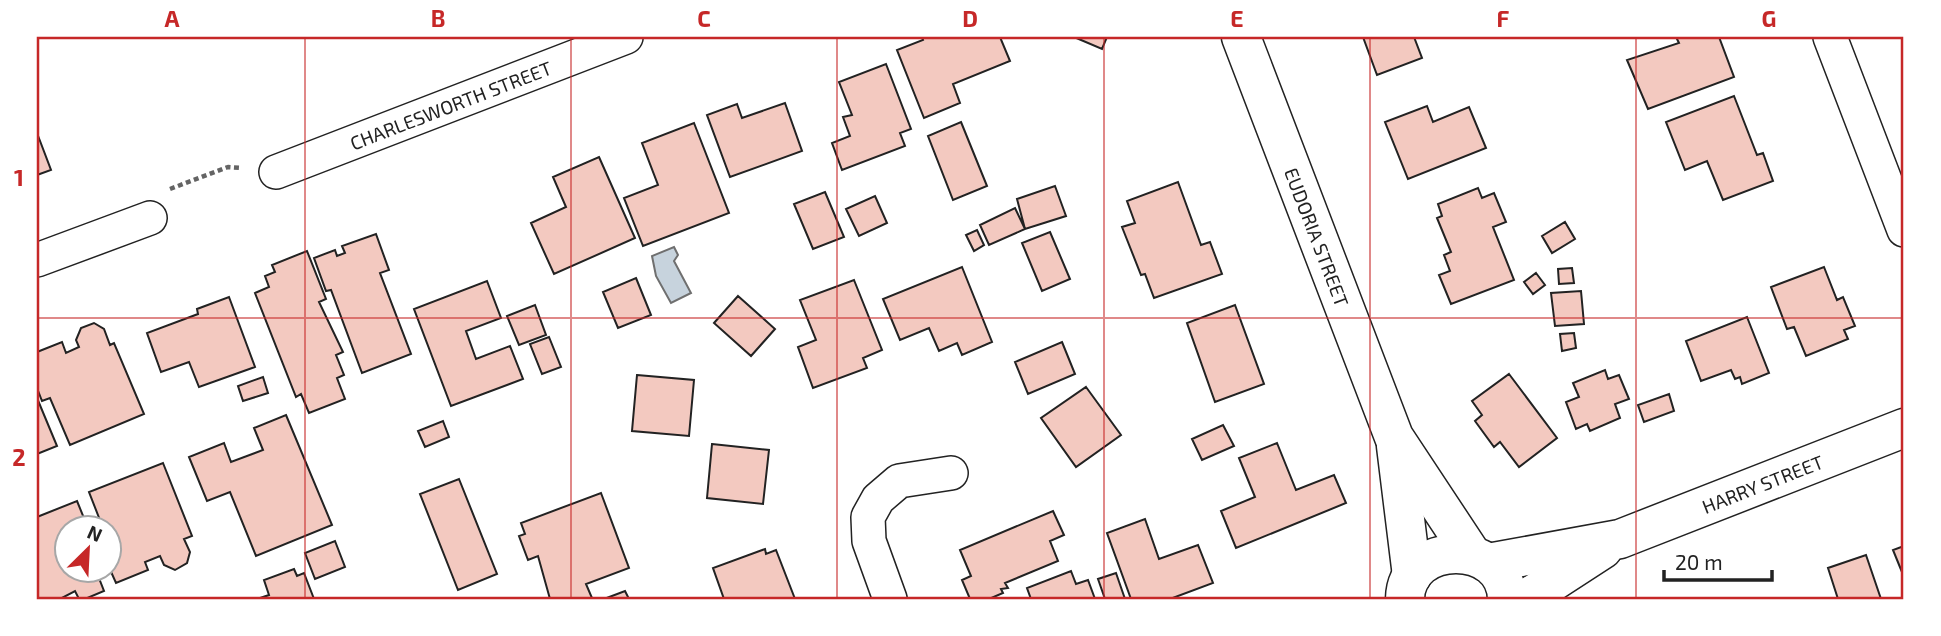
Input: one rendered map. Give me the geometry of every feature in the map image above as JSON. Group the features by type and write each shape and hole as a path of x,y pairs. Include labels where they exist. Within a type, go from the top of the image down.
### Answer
{"street":[{"name":"CHARLESWORTH STREET","path":"276,172 626,37"},
{"name":"EUDORIA STREET","path":"1241,37 1394,437 1480,559 1500,576 1507,599"},
{"path":"1830,37 1904,230"},
{"path":"37,260 150,218"},
{"name":"HARRY STREET","path":"1526,599 1620,539 1904,428"},
{"name":"EUDORIA STREET","path":"1394,437 1404,592"},
{"path":"890,599 869,541 868,517 878,499 899,481 951,473"},
{"name":"HARRY STREET","path":"1404,592 1428,560 1449,553 1480,559 1620,539"}],"path":[{"path":"150,218 169,190 228,167 276,172"}],"shaded area":[{"path":"674,247 678,255 674,261 691,293 671,303 656,276 652,256"}],"building":[{"path":"922,37 1000,37 1010,61 953,84 960,103 924,118 897,50 923,40"},
{"path":"1074,37 1107,37 1102,49"},
{"path":"1363,37 1414,37 1422,58 1377,75"},
{"path":"1676,37 1719,37 1734,77 1648,109 1627,60 1679,43"},
{"path":"886,64 911,129 900,133 905,146 842,170 832,143 850,136 843,117 852,115 839,82"},
{"path":"1734,96 1757,155 1763,153 1773,181 1723,200 1707,161 1685,170 1666,122"},
{"path":"785,103 802,151 730,177 707,115 737,104 742,118"},
{"path":"1427,106 1433,122 1469,107 1486,148 1408,179 1385,122"},
{"path":"961,122 987,186 953,200 928,136"},
{"path":"694,123 729,213 643,246 624,198 658,185 642,143"},
{"path":"37,133 51,170 37,175"},
{"path":"599,157 635,238 554,274 531,223 566,207 553,177"},
{"path":"1178,182 1201,245 1210,242 1222,274 1154,298 1145,274 1141,275 1122,227 1135,223 1127,201"},
{"path":"1055,186 1066,216 1025,229 1017,199"},
{"path":"1478,188 1482,198 1494,193 1506,222 1493,227 1514,280 1451,304 1439,275 1450,271 1444,255 1451,252 1437,218 1442,216 1438,204"},
{"path":"825,192 844,237 813,249 794,204"},
{"path":"875,196 887,223 859,236 846,209"},
{"path":"1015,208 1025,229 989,245 980,225"},
{"path":"1565,222 1575,239 1552,253 1542,236"},
{"path":"977,230 984,245 974,251 966,235"},
{"path":"1050,232 1070,279 1042,291 1022,243"},
{"path":"376,234 389,270 380,273 411,354 362,373 331,290 326,291 314,258 335,250 337,256 345,253 342,246"},
{"path":"307,251 326,299 319,302 343,352 336,355 344,375 337,378 345,399 309,413 301,394 296,397 255,293 269,287 265,276 275,272 272,265"},
{"path":"962,267 992,342 962,355 957,343 939,351 929,328 900,340 883,299"},
{"path":"1824,267 1837,300 1843,297 1855,326 1844,330 1848,339 1806,356 1794,327 1787,329 1771,287"},
{"path":"1572,268 1574,283 1559,284 1558,269"},
{"path":"1536,273 1545,285 1533,294 1524,282"},
{"path":"636,278 651,315 618,328 603,292"},
{"path":"854,280 882,350 863,358 867,368 813,388 798,347 816,340 800,300"},
{"path":"487,281 501,318 466,331 476,359 510,346 523,379 451,406 414,309"},
{"path":"1581,291 1584,324 1555,326 1551,293"},
{"path":"738,296 775,329 751,356 714,323"},
{"path":"229,297 255,367 199,387 189,362 161,372 147,333 198,314 197,309"},
{"path":"535,305 546,335 519,345 507,316"},
{"path":"1235,305 1264,384 1215,402 1187,323"},
{"path":"1747,317 1769,373 1742,384 1740,377 1735,379 1731,370 1701,381 1686,341"},
{"path":"94,323 104,329 110,345 114,343 144,414 70,445 50,398 42,401 37,388 37,352 62,342 66,353 79,347 76,340 81,328"},
{"path":"1574,333 1576,348 1562,351 1560,334"},
{"path":"549,337 561,367 542,374 530,344"},
{"path":"1062,342 1075,374 1028,394 1015,362"},
{"path":"1605,370 1608,379 1619,375 1629,399 1615,404 1620,418 1590,431 1587,424 1576,429 1566,402 1579,397 1573,383"},
{"path":"1509,374 1557,438 1519,467 1500,442 1494,447 1475,421 1482,415 1472,401"},
{"path":"637,375 694,380 689,436 632,431"},
{"path":"263,377 268,393 243,401 238,386"},
{"path":"1086,387 1121,435 1076,467 1041,418"},
{"path":"1669,394 1674,411 1644,422 1638,405"},
{"path":"37,398 57,446 37,454"},
{"path":"286,415 332,525 256,556 230,492 207,501 189,457 224,443 231,462 263,450 254,428"},
{"path":"443,421 449,437 425,447 418,431"},
{"path":"1223,425 1234,446 1202,460 1192,439"},
{"path":"1277,443 1296,490 1334,475 1346,503 1236,548 1221,511 1255,497 1239,458"},
{"path":"712,444 769,450 763,504 707,498"},
{"path":"163,463 192,536 184,539 190,552 187,563 175,570 164,565 160,556 145,562 148,570 122,581 122,514 98,514 89,492"},
{"path":"459,479 497,574 458,590 420,494"},
{"path":"601,493 629,568 586,584 592,598 550,599 538,556 528,560 519,536 525,534 521,523"},
{"path":"77,501 82,514 52,514 52,584 101,584 104,591 85,599 79,599 75,591 60,599 37,599 37,517"},
{"path":"1053,511 1064,535 1050,541 1058,561 1005,583 1008,588 1001,589 1003,593 989,599 970,599 962,580 971,576 960,550"},
{"path":"1145,519 1159,559 1198,545 1213,583 1170,599 1131,599 1107,533"},
{"path":"335,541 345,567 315,579 305,553"},
{"path":"1904,546 1904,577 1893,550"},
{"path":"765,549 766,554 776,550 795,599 724,599 713,568"},
{"path":"1866,555 1881,599 1838,599 1828,568"},
{"path":"294,569 297,576 304,573 314,599 257,599 269,595 264,580"},
{"path":"1071,571 1076,584 1088,580 1095,599 1031,599 1027,588"},
{"path":"1116,573 1125,599 1105,599 1098,579"},
{"path":"625,591 629,599 604,599"}]}
